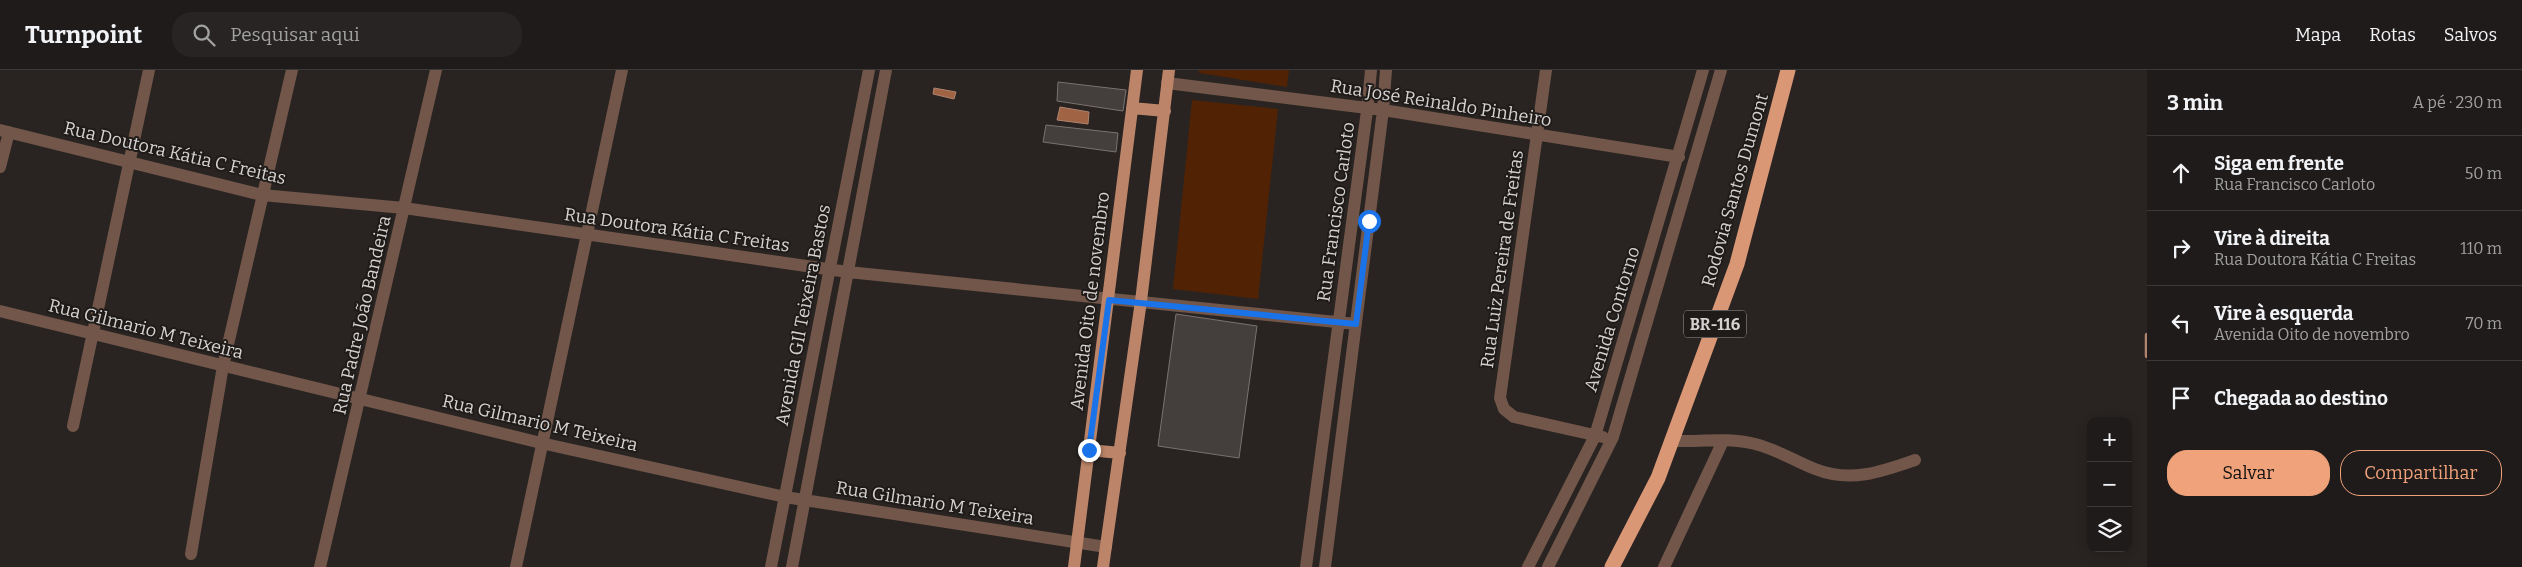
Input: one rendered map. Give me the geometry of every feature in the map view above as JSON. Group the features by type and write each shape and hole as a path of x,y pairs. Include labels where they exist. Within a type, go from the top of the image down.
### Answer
{"highway":[{"name":"Rodovia Santos Dumont","path":"1612,567 1658,478 1737,264 1788,70"}],"main road":[{"name":"Avenida Oito de novembro","path":"1074,567 1137,70"},
{"path":"1104,567 1141,301 1169,70"},
{"path":"1132,108 1165,111"},
{"path":"1089,450 1120,453"}],"street":[{"path":"74,426 149,70"},
{"path":"191,554 223,366 292,70"},
{"name":"Rua Padre João Bandeira","path":"320,567 361,398 436,70"},
{"path":"516,567 622,70"},
{"name":"Avenida GIl Teixeira Bastos","path":"771,567 869,70"},
{"name":"Avenida GIl Teixeira Bastos","path":"792,567 876,132 886,70"},
{"name":"Rua Francisco Carloto","path":"1306,567 1368,108 1371,70"},
{"name":"Rua Francisco Carloto","path":"1325,567 1369,221 1386,70"},
{"name":"Rua Luiz Pereira de Freitas","path":"1546,70 1500,398 1504,409 1514,417 1595,436"},
{"name":"Avenida Contorno","path":"1528,567 1595,436 1679,157 1703,70"},
{"name":"Avenida Contorno","path":"1548,567 1613,437 1721,70"},
{"name":"Rua José Reinaldo Pinheiro","path":"1167,83 1382,110 1679,157"},
{"path":"858,128 876,132"},
{"path":"0,167 4,131"},
{"name":"Rua Doutora Kátia C Freitas","path":"4,131 262,195 404,208 848,272 1356,324"},
{"path":"1353,219 1369,221"},
{"name":"Rua Gilmario M Teixeira","path":"0,311 541,443 785,497 1106,547"},
{"path":"1595,436 1613,437"},
{"path":"1672,441 1723,441 1756,444 1817,470 1848,477 1880,472 1915,460"},
{"path":"1664,567 1723,441"}],"shaded area":[{"path":"1199,70 1289,70 1287,87 1199,73"},
{"path":"934,88 956,92 954,99 933,94"},
{"path":"1192,100 1278,109 1258,299 1173,289"},
{"path":"1060,107 1089,112 1088,124 1057,120"}],"building":[{"path":"1058,82 1126,90 1123,111 1057,101"},
{"path":"1046,125 1118,133 1116,152 1043,142"},
{"path":"1176,314 1257,326 1239,458 1158,446"}],"waterway":[{"path":"2147,335 2147,356"}],"route":[{"path":"1089,450 1109,300 1141,301 1356,324 1369,221"}]}
